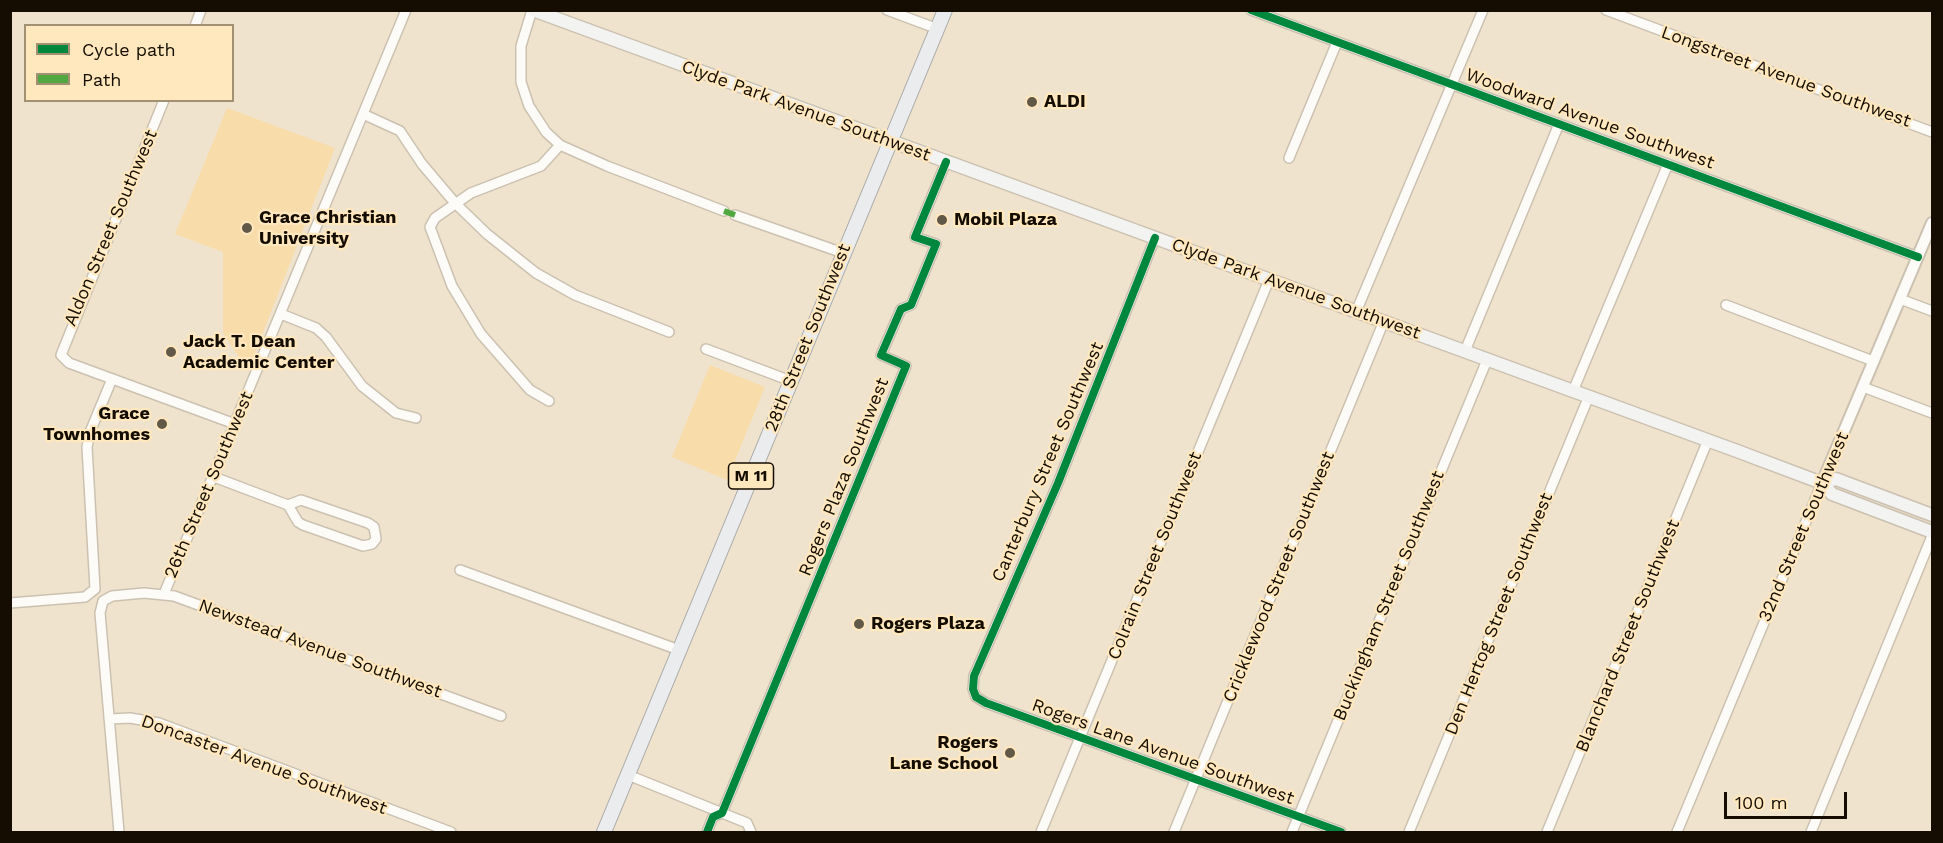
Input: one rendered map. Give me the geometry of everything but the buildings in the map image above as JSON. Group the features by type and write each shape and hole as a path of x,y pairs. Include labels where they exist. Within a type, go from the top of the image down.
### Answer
{"main road":[{"name":"Clyde Park Avenue Southwest","path":"533,10 1708,440 1822,483 1832,494 1932,534"},
{"name":"28th Street Southwest","path":"604,832 945,10"},
{"name":"Clyde Park Avenue Southwest","path":"1822,483 1836,479 1932,515"}],"street":[{"name":"26th Street Southwest","path":"164,594 406,10"},
{"path":"533,10 521,46 521,82 529,106 540,125 560,145 724,211"},
{"path":"886,10 938,29"},
{"name":"Woodward Avenue Southwest","path":"1251,10 1918,257"},
{"path":"1356,312 1483,10"},
{"name":"Longstreet Avenue Southwest","path":"1606,10 1932,132"},
{"path":"1289,158 1337,42"},
{"name":"Aldon Street Southwest","path":"112,379 69,363 61,357 62,347 163,102"},
{"path":"363,114 400,131 422,164 455,203 487,234 536,273 575,295 669,332"},
{"path":"1465,351 1559,124"},
{"path":"549,401 530,390 490,347 452,286 430,226 455,203 485,186 531,171 548,160 560,145"},
{"name":"Rogers Plaza Southwest","path":"707,832 713,817 722,813 906,366 881,355 901,309 911,305 936,244 915,237 946,162"},
{"path":"1573,391 1668,164"},
{"path":"735,215 843,254"},
{"name":"32nd Street Southwest","path":"1677,832 1932,223"},
{"name":"Canterbury Street Southwest","path":"976,697 973,689 974,676 1058,483 1155,238"},
{"name":"Colrain Street Southwest","path":"1041,832 1269,280"},
{"path":"1900,298 1932,310"},
{"path":"1726,305 1873,362"},
{"path":"281,314 316,328 326,337 362,386 396,413 416,418"},
{"name":"Cricklewood Street Southwest","path":"1174,832 1384,321"},
{"path":"706,349 791,381"},
{"name":"Buckingham Street Southwest","path":"1292,832 1486,360"},
{"path":"10,603 83,597 94,592 97,580 87,447 112,379 235,424"},
{"path":"1863,387 1932,413"},
{"name":"Den Hertog Street Southwest","path":"1409,832 1589,396"},
{"name":"Blanchard Street Southwest","path":"1547,832 1708,440"},
{"path":"214,477 288,504 301,500 368,523 374,527 376,539 372,544 363,546 303,525 298,522 288,504"},
{"path":"1811,832 1932,534"},
{"path":"460,570 679,650"},
{"name":"Newstead Avenue Southwest","path":"110,719 100,613 103,601 117,594 164,594 264,627 501,716"},
{"name":"Rogers Lane Avenue Southwest","path":"976,697 986,703 1080,738 1341,832"},
{"name":"Doncaster Avenue Southwest","path":"110,719 130,718 159,723 451,832"},
{"path":"110,719 119,832"},
{"path":"628,775 747,823 751,832"}],"shaded area":[{"path":"227,108 335,148 248,371 223,333 223,252 175,234"},
{"path":"710,365 765,387 727,480 672,457"}],"marked path":[{"path":"724,211 735,215"}],"cycle path":[{"path":"1251,10 1918,257"},
{"path":"707,832 713,817 722,813 906,366 881,355 901,309 911,305 936,244 915,237 946,162"},
{"path":"1155,238 1058,483 974,676 973,689 976,697 986,703 1341,832"}],"place":[{"name":"ALDI","path":"1032,102"},
{"name":"Mobil Plaza","path":"942,220"},
{"name":"Grace Christian University","path":"247,228"},
{"name":"Jack T. Dean Academic Center","path":"171,352"},
{"name":"Grace Townhomes","path":"162,424"},
{"name":"Rogers Plaza","path":"859,624"},
{"name":"Rogers Lane School","path":"1010,753"}]}
